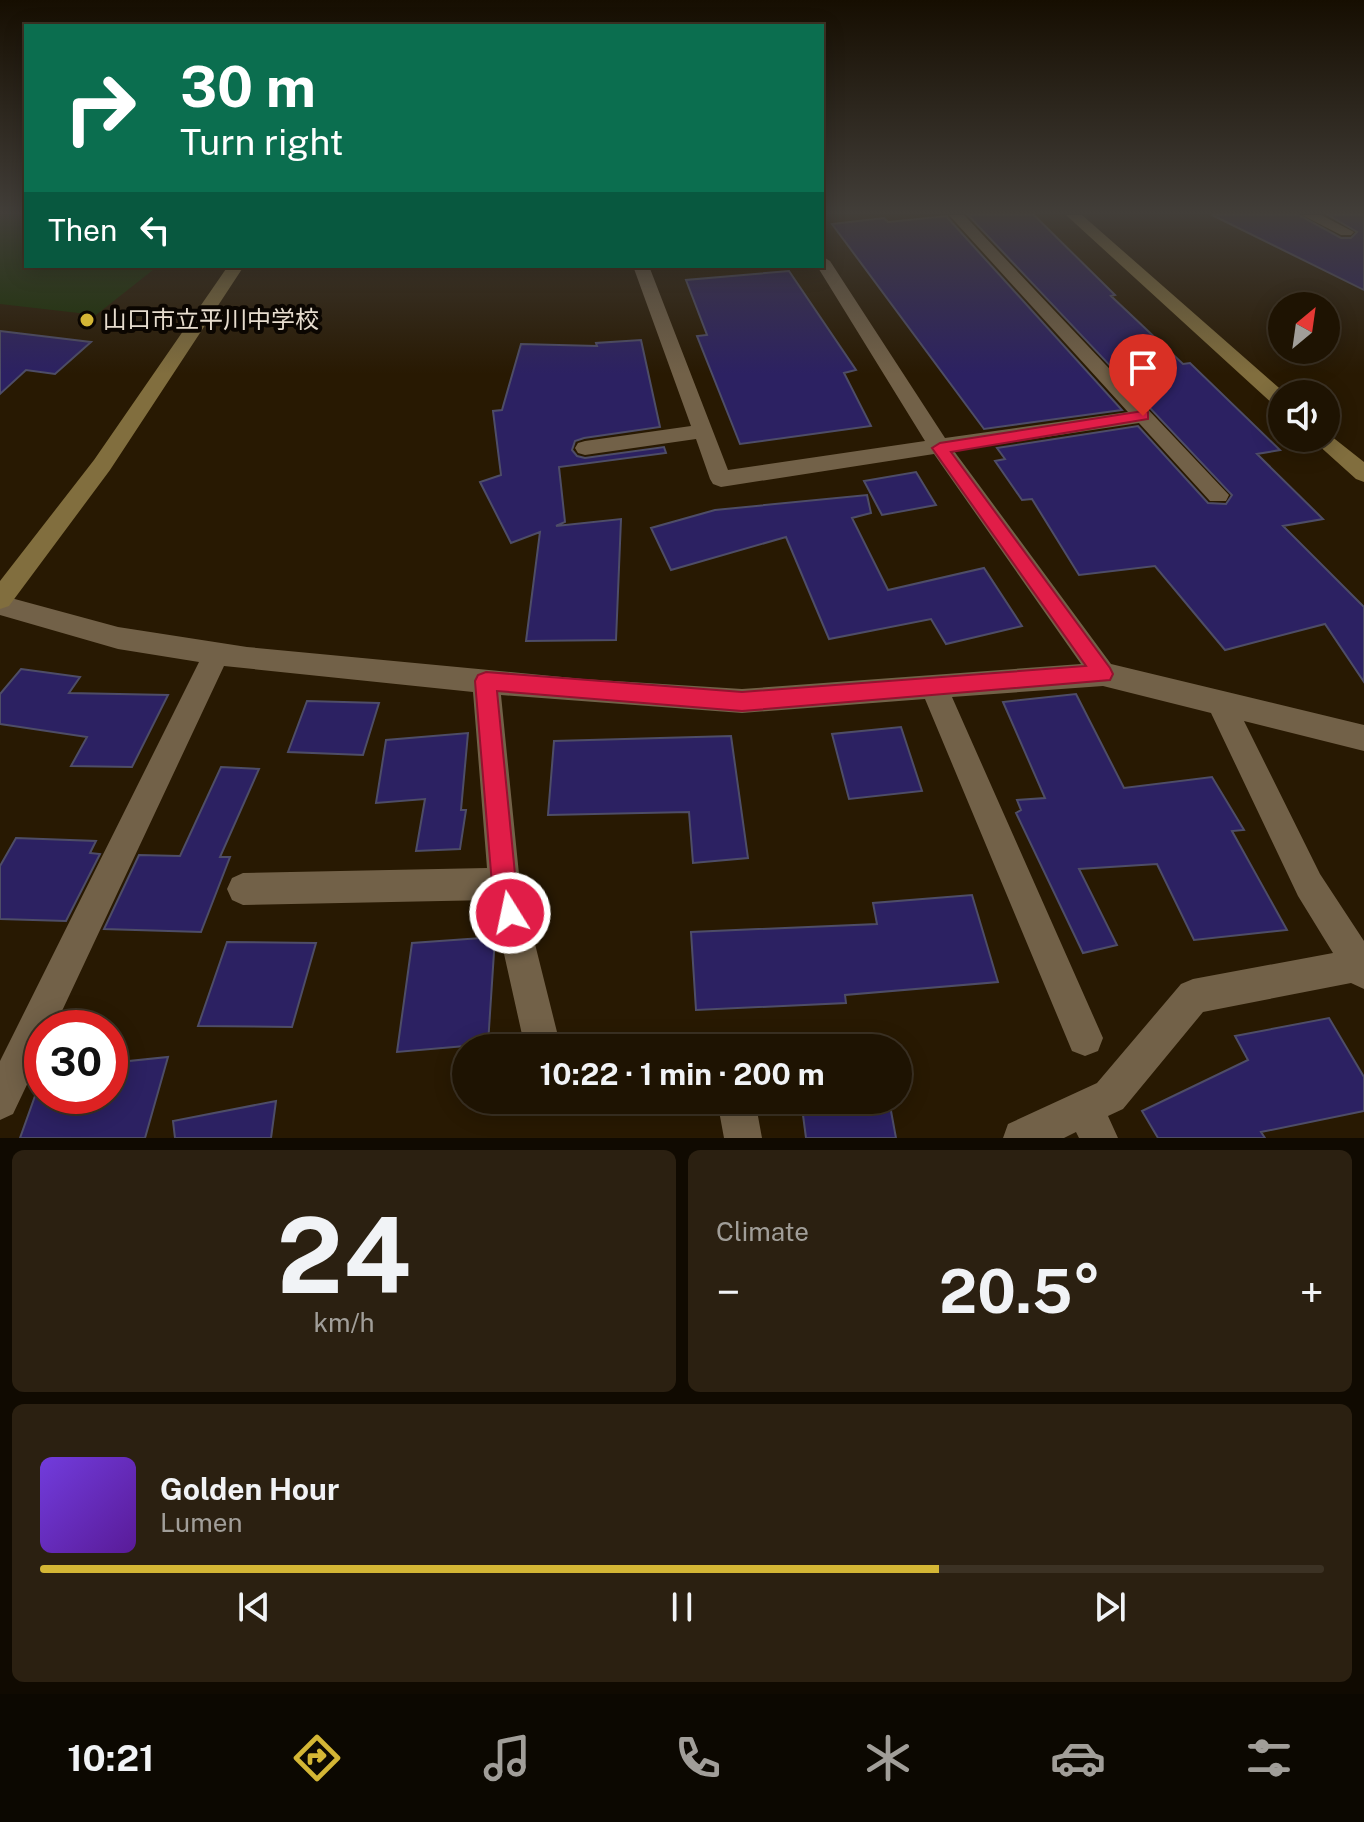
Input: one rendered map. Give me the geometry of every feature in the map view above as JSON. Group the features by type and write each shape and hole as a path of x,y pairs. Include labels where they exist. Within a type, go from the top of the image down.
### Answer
{"street":[{"path":"235,268 102,465 0,602 118,638 217,653 486,681 742,701 1103,674 1364,738"},
{"path":"642,268 721,479 1143,416"},
{"path":"826,268 940,448 1103,674"},
{"path":"1005,268 1218,495"},
{"path":"1133,268 1268,389"},
{"path":"585,448 704,431"},
{"path":"1339,452 1364,474"},
{"path":"0,1101 217,653"},
{"path":"486,681 504,884 540,1034"},
{"path":"933,685 1085,1038"},
{"path":"1022,1138 1092,1123 1110,1096 1193,996 1362,968 1309,885 1220,702"},
{"path":"243,889 504,884"},
{"path":"739,1114 743,1138"}],"green space":[{"path":"0,268 155,268 96,315 0,304"}],"building":[{"path":"865,268 993,268 1122,410 984,429"},
{"path":"1018,268 1088,268 1115,295 1111,296 1183,364 1190,363 1268,438 1268,452 1257,454 1323,519 1283,526 1364,607 1364,682 1325,624 1225,650 1155,566 1079,575 1032,499 1022,500 995,461 1005,459 997,448 1138,426 1208,503 1226,504 1232,495"},
{"path":"1320,268 1364,268 1364,290"},
{"path":"789,271 856,370 844,373 871,426 740,444 697,336 707,335 686,280"},
{"path":"0,331 91,342 55,374 26,370 0,394"},
{"path":"641,340 660,427 584,438 575,441 572,450 577,456 585,458 664,447 666,453 559,467 565,522 556,526 621,519 616,640 526,641 540,532 511,543 480,482 501,475 493,411 502,410 521,344 597,346 596,343"},
{"path":"916,472 936,505 882,515 864,481"},
{"path":"867,495 871,513 852,518 888,590 984,568 1022,626 946,644 931,619 829,639 786,537 671,570 651,528 715,510"},
{"path":"21,669 80,677 69,693 168,695 132,767 71,766 87,737 0,724 0,694"},
{"path":"1076,694 1124,788 1212,777 1244,830 1232,831 1287,930 1194,940 1157,864 1079,869 1117,945 1083,953 1016,813 1021,810 1017,800 1045,798 1003,702"},
{"path":"307,701 379,703 363,755 288,752"},
{"path":"901,727 922,791 849,799 832,734"},
{"path":"468,733 461,810 466,810 460,849 416,851 425,799 376,803 386,740"},
{"path":"731,736 748,858 693,863 689,812 548,815 554,741"},
{"path":"221,767 259,769 220,857 230,857 201,932 104,929 139,855 180,856"},
{"path":"16,838 96,841 90,853 100,854 66,921 0,919 0,866"},
{"path":"972,895 998,982 845,995 846,1003 696,1010 691,932 877,924 873,903"},
{"path":"495,937 489,1034 452,1034 452,1047 397,1052 412,943"},
{"path":"227,942 316,943 292,1027 198,1026"},
{"path":"1329,1018 1364,1077 1364,1111 1261,1132 1265,1138 1158,1138 1142,1111 1248,1060 1235,1036"},
{"path":"168,1057 145,1138 20,1138 29,1114 128,1114 128,1061"},
{"path":"276,1101 271,1138 175,1138 173,1121"},
{"path":"803,1114 892,1114 896,1138 806,1138"}],"place":[{"name":"山口市立平川中学校","path":"87,320"}],"route":[{"path":"510,913 504,884 486,681 583,691 742,701 1103,674 940,448 1143,416"}]}
